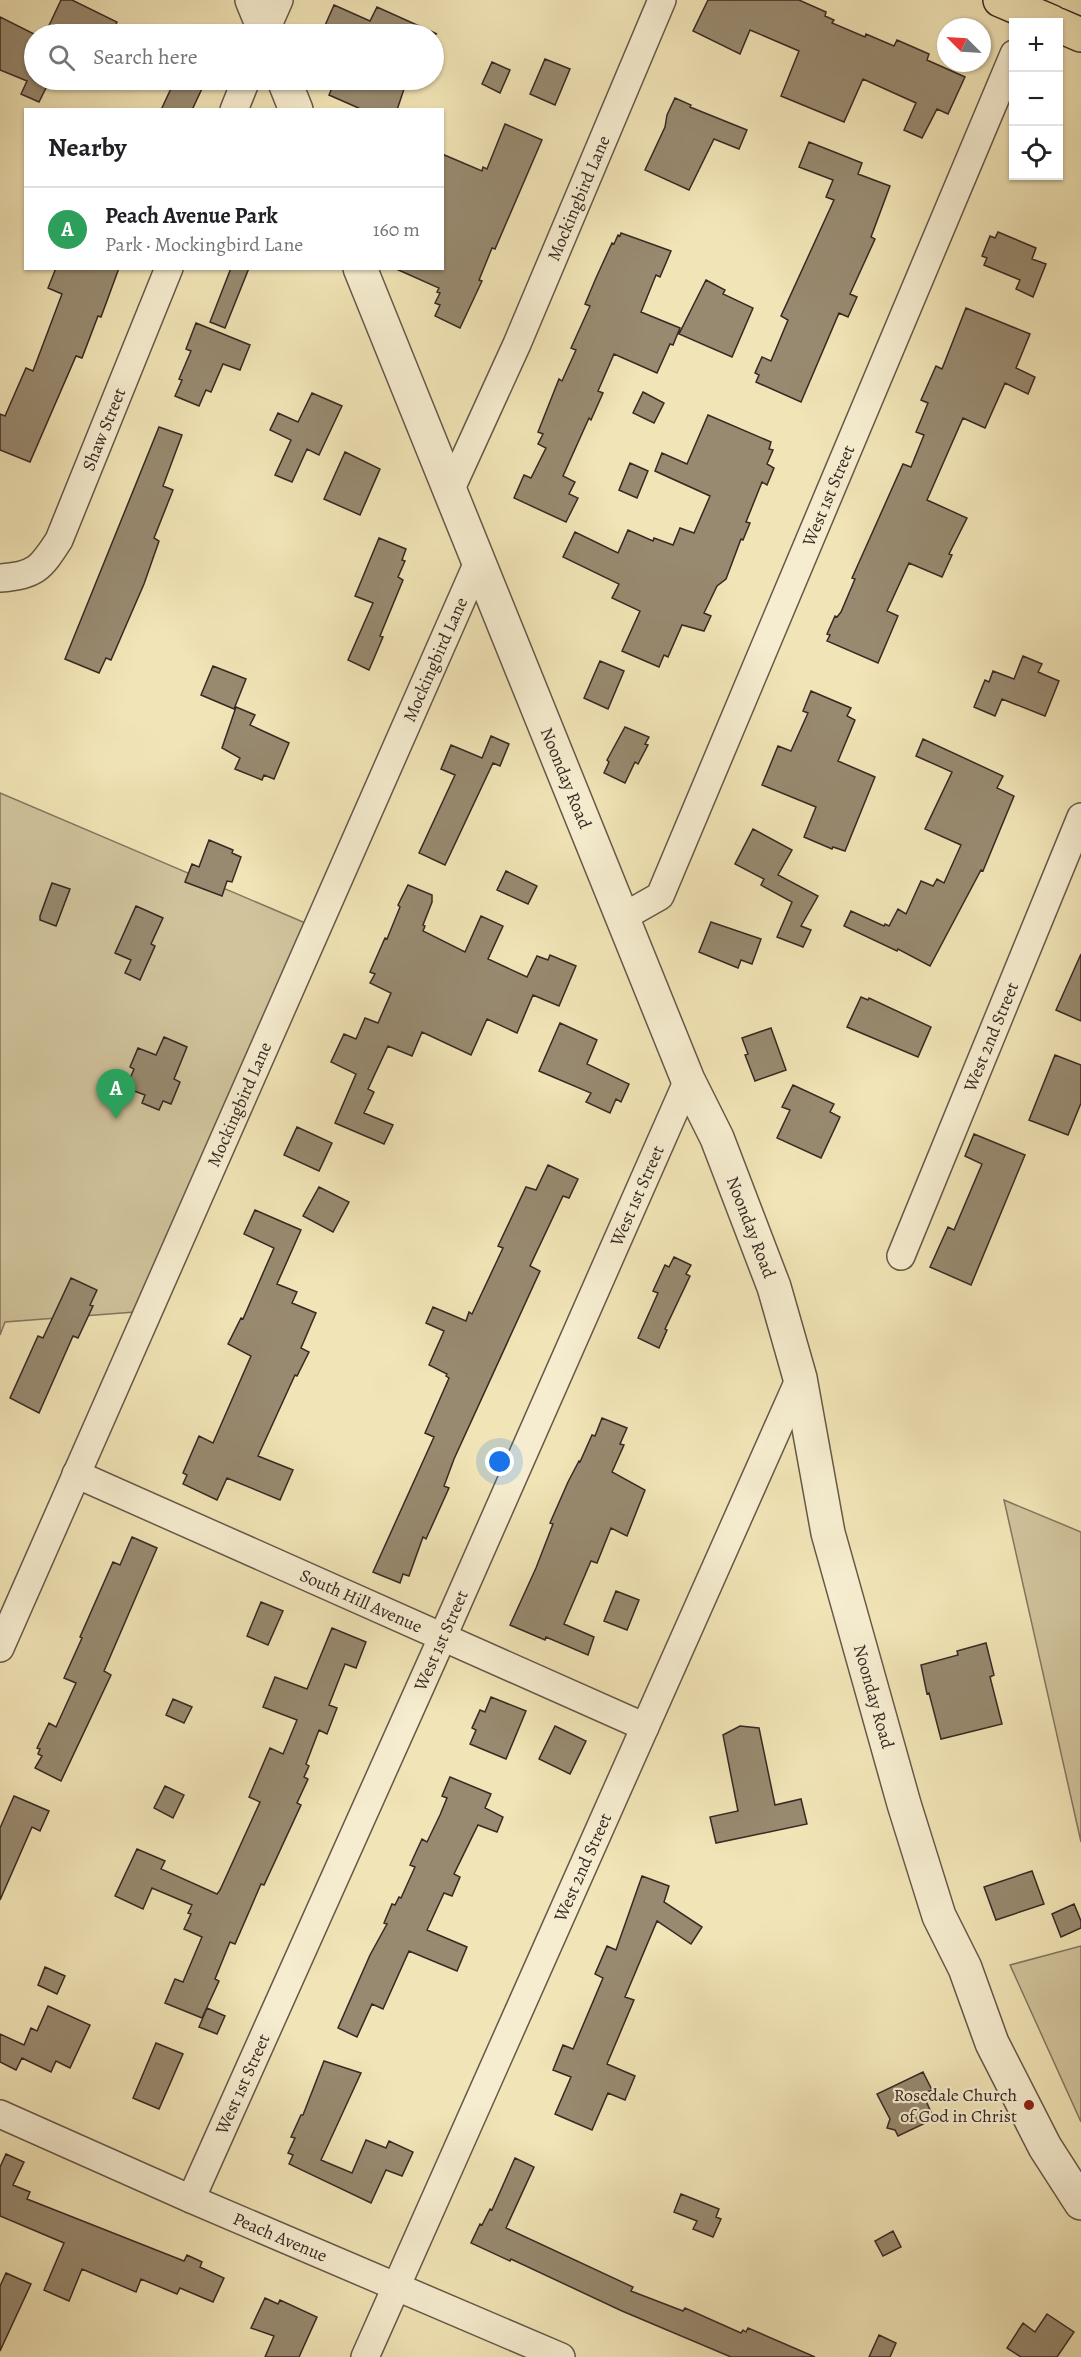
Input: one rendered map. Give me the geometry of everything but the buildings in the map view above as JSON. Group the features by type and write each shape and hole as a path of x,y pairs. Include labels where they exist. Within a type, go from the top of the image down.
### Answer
{"main road":[{"path":"1000,0 1081,35"}],"street":[{"path":"252,0 261,24"},
{"path":"269,24 279,0"},
{"name":"Mockingbird Lane","path":"449,493 517,344 662,0"},
{"name":"West 1st Street","path":"623,917 660,896 1009,66"},
{"path":"235,108 242,90"},
{"path":"288,90 295,108"},
{"name":"Shaw Street","path":"11,577 44,564 59,540 168,270"},
{"name":"Noonday Road","path":"361,270 688,1080 717,1138 774,1287 800,1378 828,1533 904,1804 939,1916 965,1968 992,2043 1045,2147 1081,2203"},
{"name":"Mockingbird Lane","path":"0,1648 479,560"},
{"name":"West 2nd Street","path":"901,1256 1081,818"},
{"name":"West 1st Street","path":"191,2199 688,1080"},
{"name":"West 2nd Street","path":"365,2357 800,1378"},
{"name":"South Hill Avenue","path":"76,1474 645,1727"},
{"name":"Peach Avenue","path":"0,2114 191,2199 561,2357"}],"shaded area":[{"path":"0,793 317,928 148,1311 5,1322 0,1335"},
{"path":"1004,1500 1081,1532 1081,1842"},
{"path":"1081,1946 1081,2122 1010,1965"}],"place":[{"name":"Peach Avenue Park","path":"116,1119"},
{"name":"Rosedale Church of God in Christ","path":"1029,2105"}]}
